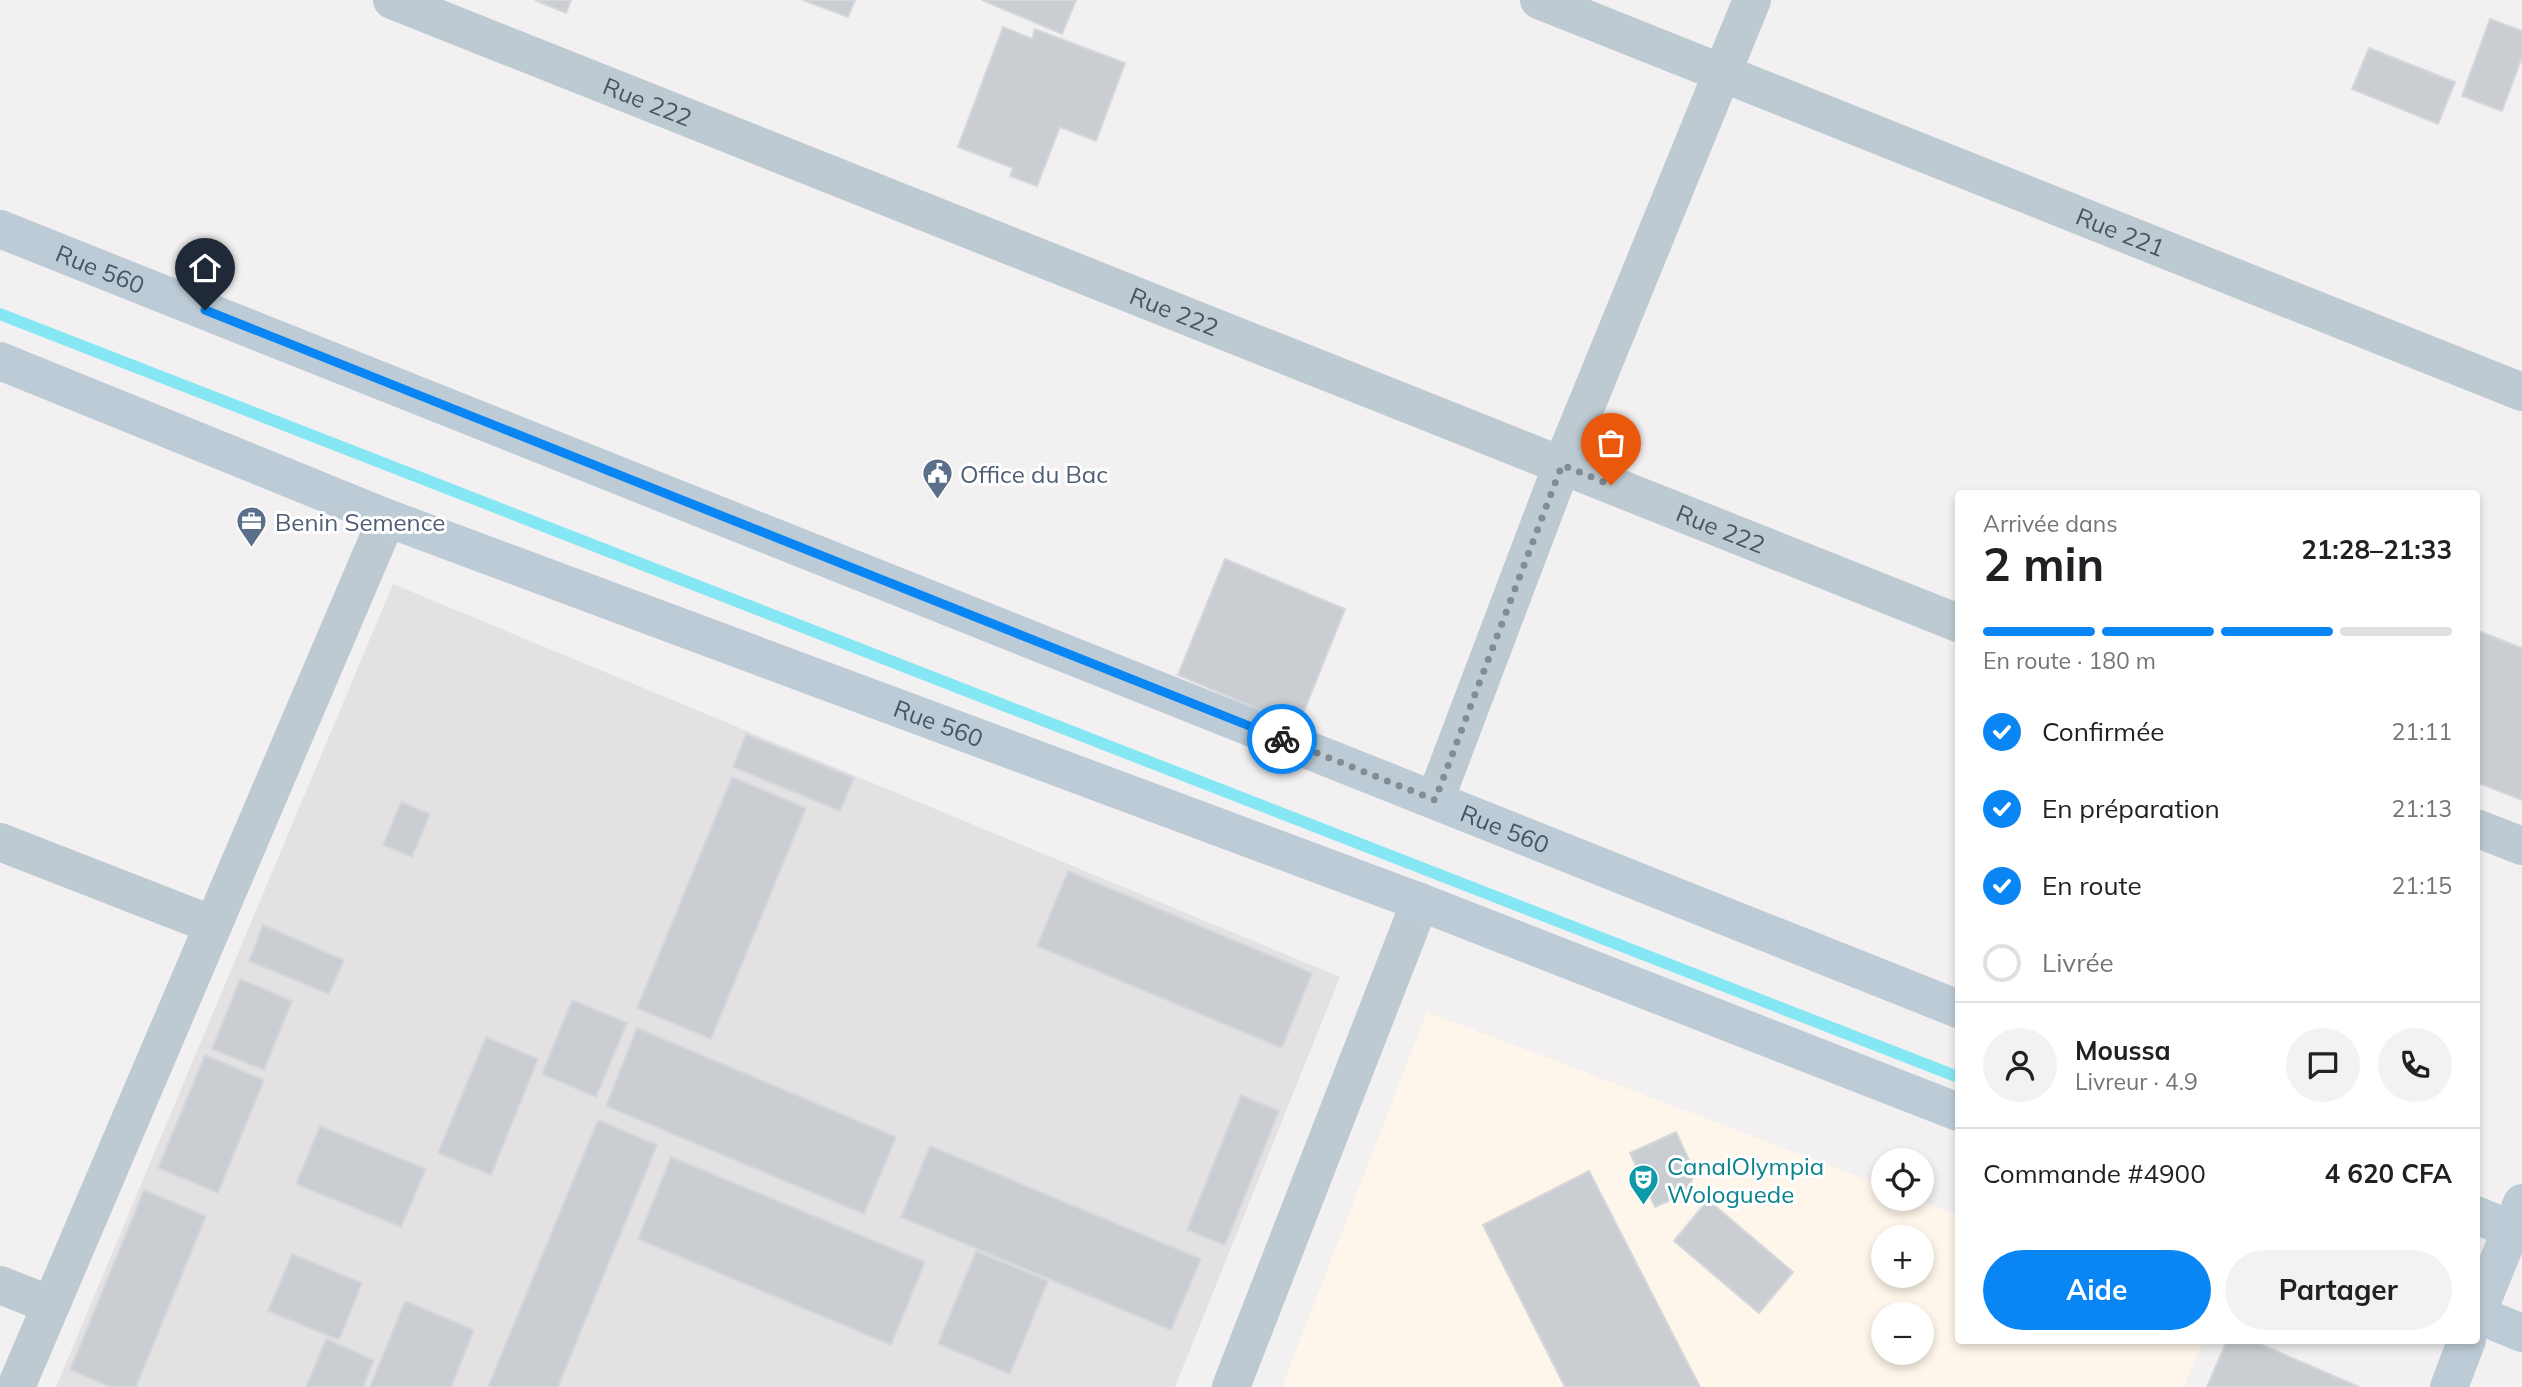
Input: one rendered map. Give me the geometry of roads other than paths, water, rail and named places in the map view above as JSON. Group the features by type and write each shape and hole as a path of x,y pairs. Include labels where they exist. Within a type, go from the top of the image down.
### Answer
{"main road":[{"name":"Rue 560","path":"0,229 1955,1008"},
{"name":"Rue 560","path":"0,361 387,518 1420,902 1955,1111"},
{"path":"2480,1216 2518,1222 2480,1306"},
{"path":"2480,1317 2522,1333"},
{"path":"2449,1387 2465,1344"}],"street":[{"name":"Rue 222","path":"392,0 1955,621"},
{"name":"Rue 221","path":"1539,0 2522,392"},
{"path":"1435,800 1562,465 1752,0"},
{"path":"16,1387 387,518"},
{"path":"2480,830 2522,846"},
{"path":"0,842 213,925"},
{"path":"1231,1387 1420,902"},
{"path":"0,1285 51,1305"}],"waterway":[{"path":"0,314 1955,1076"}],"place":[{"name":"Office du Bac","path":"937,501"},
{"name":"Benin Semence","path":"252,549"},
{"name":"CanalOlympia Wologuede","path":"1644,1207"}]}
